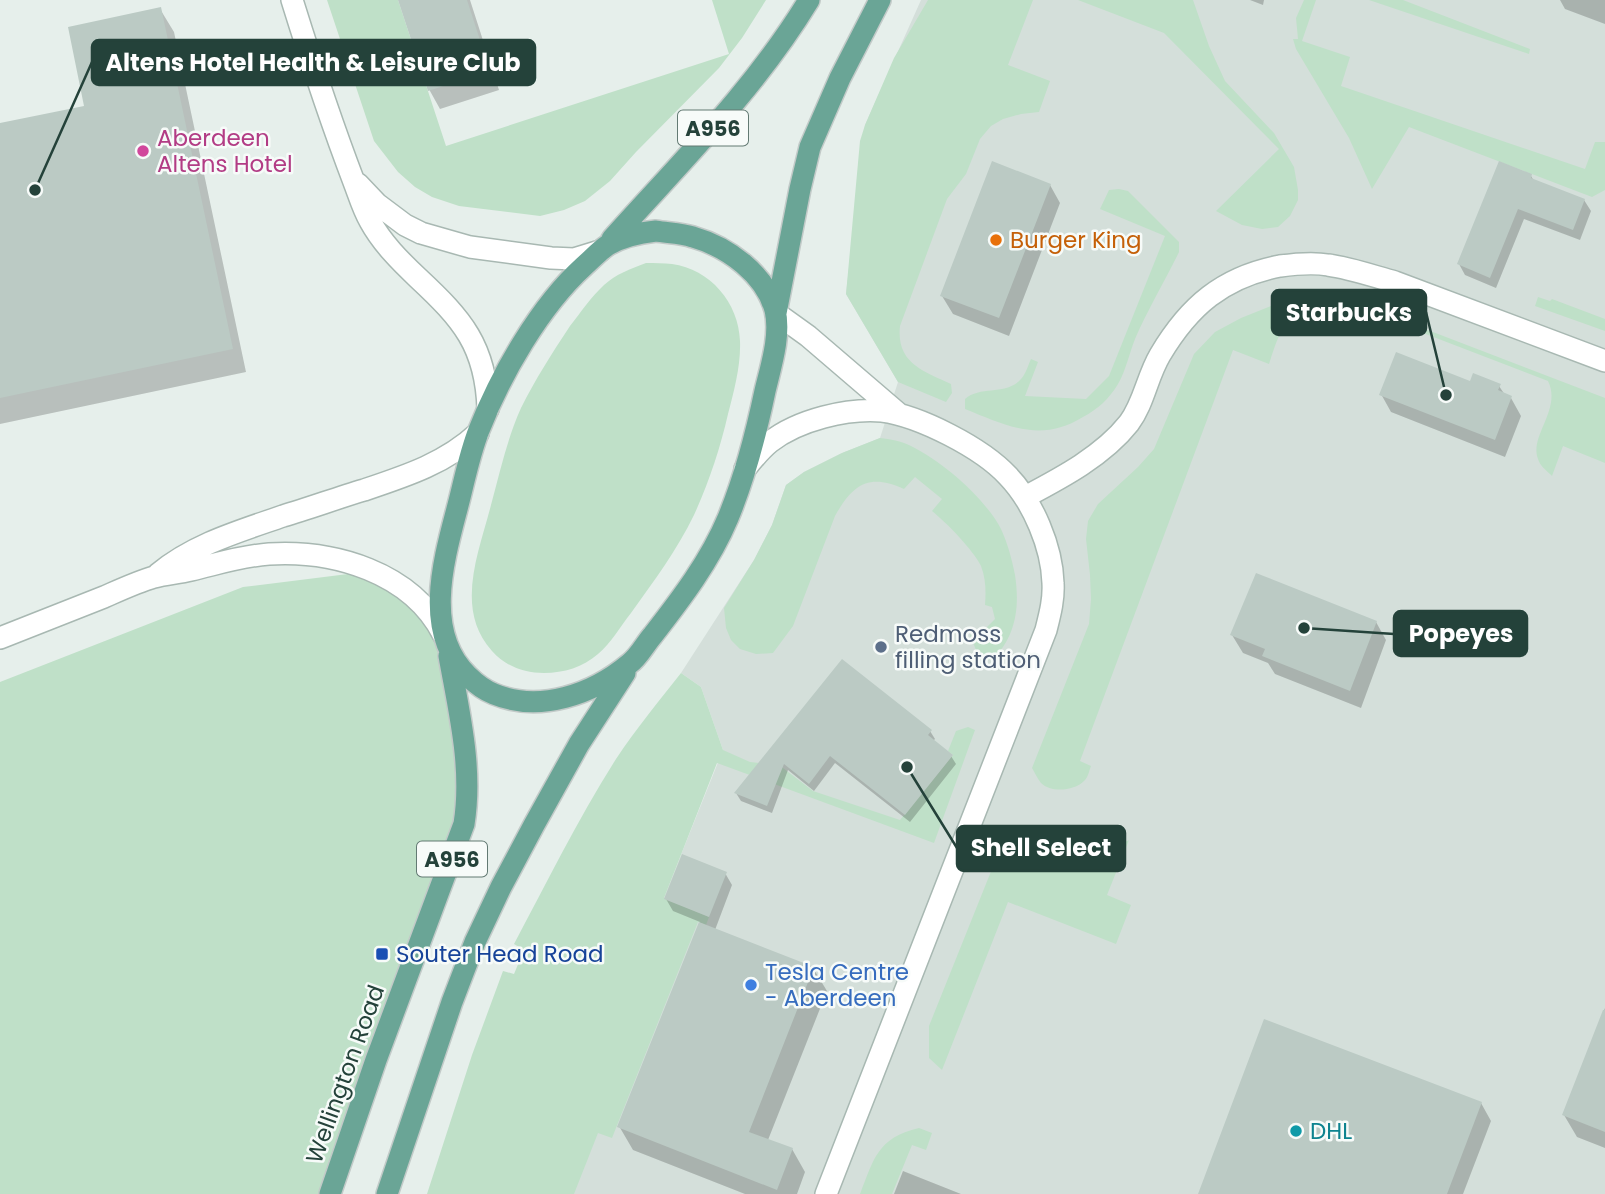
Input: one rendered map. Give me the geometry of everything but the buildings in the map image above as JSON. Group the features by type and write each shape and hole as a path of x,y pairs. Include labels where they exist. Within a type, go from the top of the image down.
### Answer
{"main road":[{"name":"A956","path":"632,662 601,684 567,697 535,702 500,696 483,689 465,674 445,641 441,589 446,552 478,433 518,352 544,313 576,273 603,249 731,108 772,55 809,0"},
{"name":"A956","path":"387,1194 452,1002 475,942 501,887 586,733 632,662 676,605 713,549 727,521 759,419 775,346 776,313 810,147 845,67 880,0"},
{"name":"A956","path":"603,249 623,237 639,233 656,231 691,236 724,250 750,271 769,295 776,313"},
{"name":"Wellington Road","path":"330,1194 376,1060 464,824 468,793 466,767 445,641"}],"street":[{"path":"292,0 338,142 363,206 378,234 451,310 472,338 488,388 488,409"},
{"path":"354,180 377,204 405,225 437,238 488,251 551,258 574,259 603,249"},
{"path":"1025,498 1069,473 1119,434 1136,412 1158,357 1187,316 1213,292 1257,271 1309,263 1363,272 1605,362"},
{"path":"776,313 808,336 901,415"},
{"path":"745,469 759,451 773,440 809,422 845,412 881,411 901,415 958,440 984,456 1008,476 1025,498 1043,535 1054,582 1053,604 1046,630 826,1194"},
{"path":"153,577 181,557 211,542 384,484 432,465 455,452 478,433"},
{"path":"0,638 153,577 235,558 286,554 335,560 372,571 401,587 426,608 436,620 445,641"}],"shaded area":[{"path":"921,0 1605,0 1605,1194 544,1194 723,750 701,687 681,673 754,560 772,525 786,485 804,472 842,453 880,438 898,382 846,294 865,125"}],"green space":[{"path":"327,0 398,0 446,146 729,54 712,0 766,0 742,38 719,68 610,181 585,201 540,216 459,206 432,197 398,172 374,141"},
{"path":"928,0 1033,0 1008,65 1050,81 1039,112 1003,119 991,126 980,139 966,174 947,199 900,326 902,349 907,357 922,370 951,384 952,393 946,402 898,382 846,294 860,141 894,58"},
{"path":"1078,0 1193,0 1225,81 1274,133 1294,167 1298,200 1290,216 1278,227 1262,229 1242,225 1216,211 1279,149 1164,33"},
{"path":"1304,0 1316,0 1302,41 1350,57 1341,86 1585,169 1595,142 1605,142 1605,190 1592,197 1409,127 1372,189 1349,138 1296,49 1293,39 1298,39 1296,18"},
{"path":"1369,0 1403,0 1530,49 1529,54"},
{"path":"1109,190 1128,191 1179,242 1179,252 1140,328 1115,389 1103,403 1088,414 1068,425 1053,429 1010,426 965,409 965,399 971,395 1015,384 1024,375 1031,359 1038,362 1025,396 1086,399 1109,376 1165,236 1100,209"},
{"path":"646,263 672,264 699,273 720,290 734,314 740,341 739,359 735,387 718,453 694,515 680,541 607,645 592,659 573,668 544,673 522,670 509,665 492,651 481,635 474,617 472,599 476,561 508,444 532,387 582,310 609,281"},
{"path":"1538,297 1550,301 1552,299 1605,319 1605,331 1535,306"},
{"path":"1320,300 1360,304 1605,398 1605,463 1563,446 1552,476 1540,464 1536,450 1551,402 1548,381 1358,308 1308,313 1290,322 1279,336 1269,364 1233,350 1080,761 1091,766 1087,776 1080,784 1069,789 1045,786 1032,768 1089,624 1091,599 1086,539 1088,521 1098,504 1154,449 1194,354 1215,332 1271,306"},
{"path":"880,438 907,444 936,461 962,481 994,517 1008,546 1016,587 1014,621 1006,642 992,660 980,660 970,635 984,630 995,619 992,607 985,605 981,566 959,537 932,511 942,499 915,477 904,489 892,484 872,482 863,484 848,496 835,516 793,626 773,653 756,654 740,649 731,640 726,628 724,608 772,525 786,485 804,472 842,453"},
{"path":"372,571 436,620 467,781 330,1194 0,1194 0,682 243,587"},
{"path":"681,673 701,687 723,750 750,762 779,765 813,791 900,820 953,755 948,751 956,731 968,727 975,730 934,843 717,763 664,898 709,917 706,925 698,922 612,1138 598,1133 574,1194 427,1194 472,1055 503,971 514,974 524,950 514,944 616,759"},
{"path":"1004,839 1018,841 1066,861 1106,852 1129,840 1107,895 1131,905 1116,944 1008,902 942,1070 929,1058 929,1026"},
{"path":"919,1128 932,1133 926,1150 912,1145 892,1194 860,1194 874,1160 886,1144 905,1132"}],"place":[{"name":"Aberdeen Altens Hotel","path":"143,151"},
{"name":"Altens Hotel Health & Leisure Club","path":"35,190"},
{"name":"Burger King","path":"996,240"},
{"name":"Starbucks","path":"1446,395"},
{"name":"Popeyes","path":"1304,628"},
{"name":"Redmoss filling station","path":"881,647"},
{"name":"Shell Select","path":"907,767"},
{"name":"Souter Head Road","path":"382,954"},
{"name":"Tesla Centre - Aberdeen","path":"751,985"},
{"name":"DHL","path":"1296,1131"}]}
